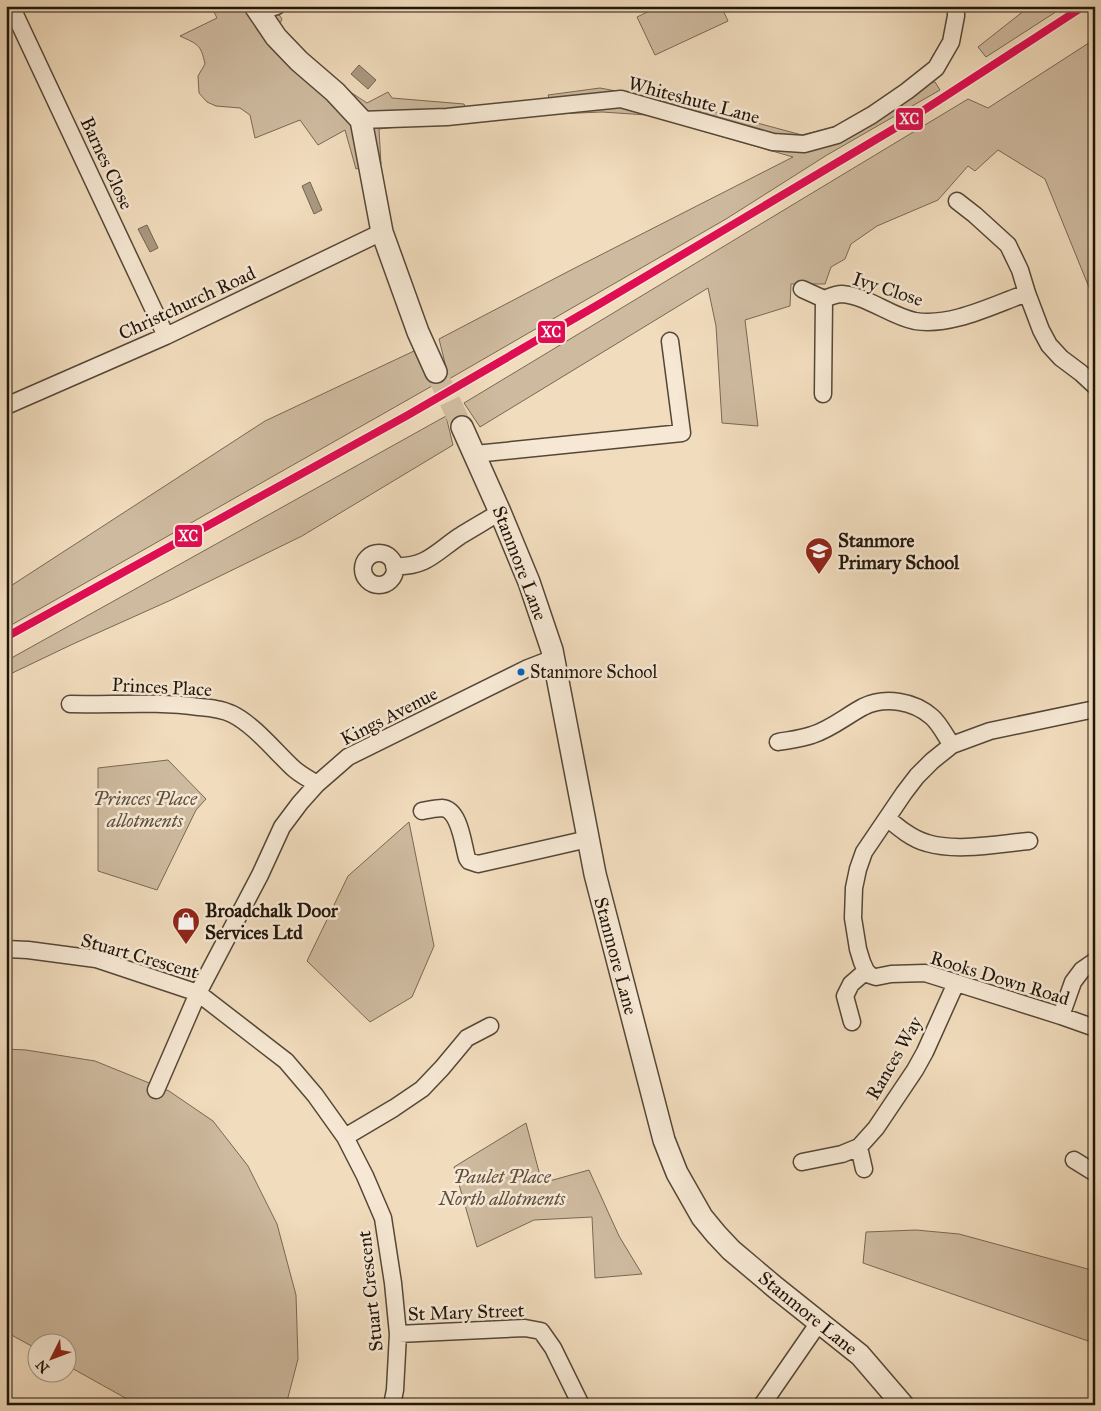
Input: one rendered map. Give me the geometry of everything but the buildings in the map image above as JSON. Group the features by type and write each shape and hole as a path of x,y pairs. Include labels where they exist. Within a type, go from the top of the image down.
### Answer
{"street":[{"name":"Barnes Close","path":"11,6 166,336"},
{"name":"Whiteshute Lane","path":"361,120 446,117 620,99 773,142 804,144 837,135 865,119 907,91 936,68 951,42 956,6"},
{"path":"264,8 276,37 299,61 335,92 361,120 382,232 418,332 436,372"},
{"path":"957,201 1008,245 1020,270 1027,293 1049,346 1095,386"},
{"name":"Christchurch Road","path":"6,406 166,336 382,232"},
{"path":"802,289 824,299 823,394"},
{"name":"Ivy Close","path":"824,299 840,294 856,297 914,320 929,322 948,321 1027,293"},
{"path":"475,454 682,433 670,341"},
{"name":"Stanmore Lane","path":"462,427 529,582 552,650 595,874 664,1140 677,1173 702,1217 731,1250 860,1355 903,1405"},
{"path":"394,566 409,567 436,556 459,537 500,512"},
{"name":"Kings Avenue","path":"156,1090 198,993 260,875 282,827 317,784 348,758 528,668 554,658"},
{"path":"778,742 812,735 830,727 865,706 895,701 921,709 934,718 952,746"},
{"name":"Princes Place","path":"70,704 180,704 232,714 265,739 294,769 317,784"},
{"path":"852,1022 845,996 851,984 866,971 858,949 853,918 854,888 858,869 864,852 917,776 932,761 952,746 990,731 1095,709"},
{"path":"422,811 443,808 450,812 458,821 467,858 469,861 478,864 588,838"},
{"path":"887,818 904,832 926,843 950,847 1029,841"},
{"name":"Stuart Crescent","path":"6,949 28,950 96,960 198,993 286,1061 315,1095 345,1137 366,1176 383,1218 393,1283 398,1334 395,1390 392,1405"},
{"path":"1061,1016 1073,982 1082,970 1095,961"},
{"name":"Rooks Down Road","path":"866,971 876,977 891,974 925,973 1095,1028"},
{"name":"Rances Way","path":"802,1162 842,1154 859,1147 876,1128 925,1052 956,983"},
{"path":"345,1137 422,1089 467,1038 490,1026"},
{"path":"859,1147 864,1169"},
{"path":"1074,1160 1095,1173"},
{"path":"762,1405 820,1321"},
{"name":"St Mary Street","path":"398,1334 525,1328 540,1331 553,1348 581,1405"}],"green space":[{"path":"211,6 273,6 282,19 278,28 320,72 367,103 388,92 392,98 464,104 470,119 379,129 381,164 356,169 345,130 318,145 300,120 255,138 250,115 240,108 216,106 207,102 199,93 198,76 205,64 202,52 194,43 180,36 217,18"},
{"path":"660,6 721,6 728,21 655,55 637,17"},
{"path":"1030,6 1065,6 986,57 978,47"},
{"path":"1095,39 1095,302 1045,179 998,150 975,171 968,166 938,200 877,226 851,244 845,259 831,267 825,284 791,284 790,306 745,320 758,426 722,423 716,326 708,288 480,427 464,403 968,99 988,108"},
{"path":"907,81 935,82 940,90 827,155 726,219 449,379 439,339 793,157 647,115 602,112 555,114 548,95 600,88 690,105 802,135 834,127 869,108"},
{"path":"414,351 432,386 6,628 6,589 265,421"},
{"path":"446,416 453,445 302,536 171,600 6,676 6,661"},
{"name":"Princes Place allotments","path":"168,760 206,799 196,810 157,890 98,871 98,768"},
{"path":"409,822 434,946 412,997 370,1022 307,961 348,876"},
{"path":"6,1049 26,1050 95,1061 169,1091 213,1121 248,1166 277,1224 296,1295 298,1359 286,1405 138,1405 78,1372 78,1334 28,1334 28,1344 6,1332"},
{"name":"Paulet Place North allotments","path":"526,1123 542,1183 589,1170 619,1236 642,1274 595,1278 592,1217 534,1220 477,1247 454,1167"},
{"path":"916,1230 959,1234 1095,1271 1095,1347 1094,1343 863,1263 866,1232"}],"shaded area":[{"path":"359,65 376,80 368,89 351,74"},
{"path":"310,182 322,210 314,214 302,186"},
{"path":"147,225 158,248 150,252 138,229"}],"tunnel":[{"path":"436,372 462,427"}],"transit line":[{"name":"XC","path":"6,637 408,415 601,303 907,121 1084,6"}],"place":[{"name":"Stanmore Primary School","path":"819,575"},
{"name":"Stanmore School","path":"521,672"},
{"name":"Broadchalk Door Services Ltd","path":"186,945"}]}
